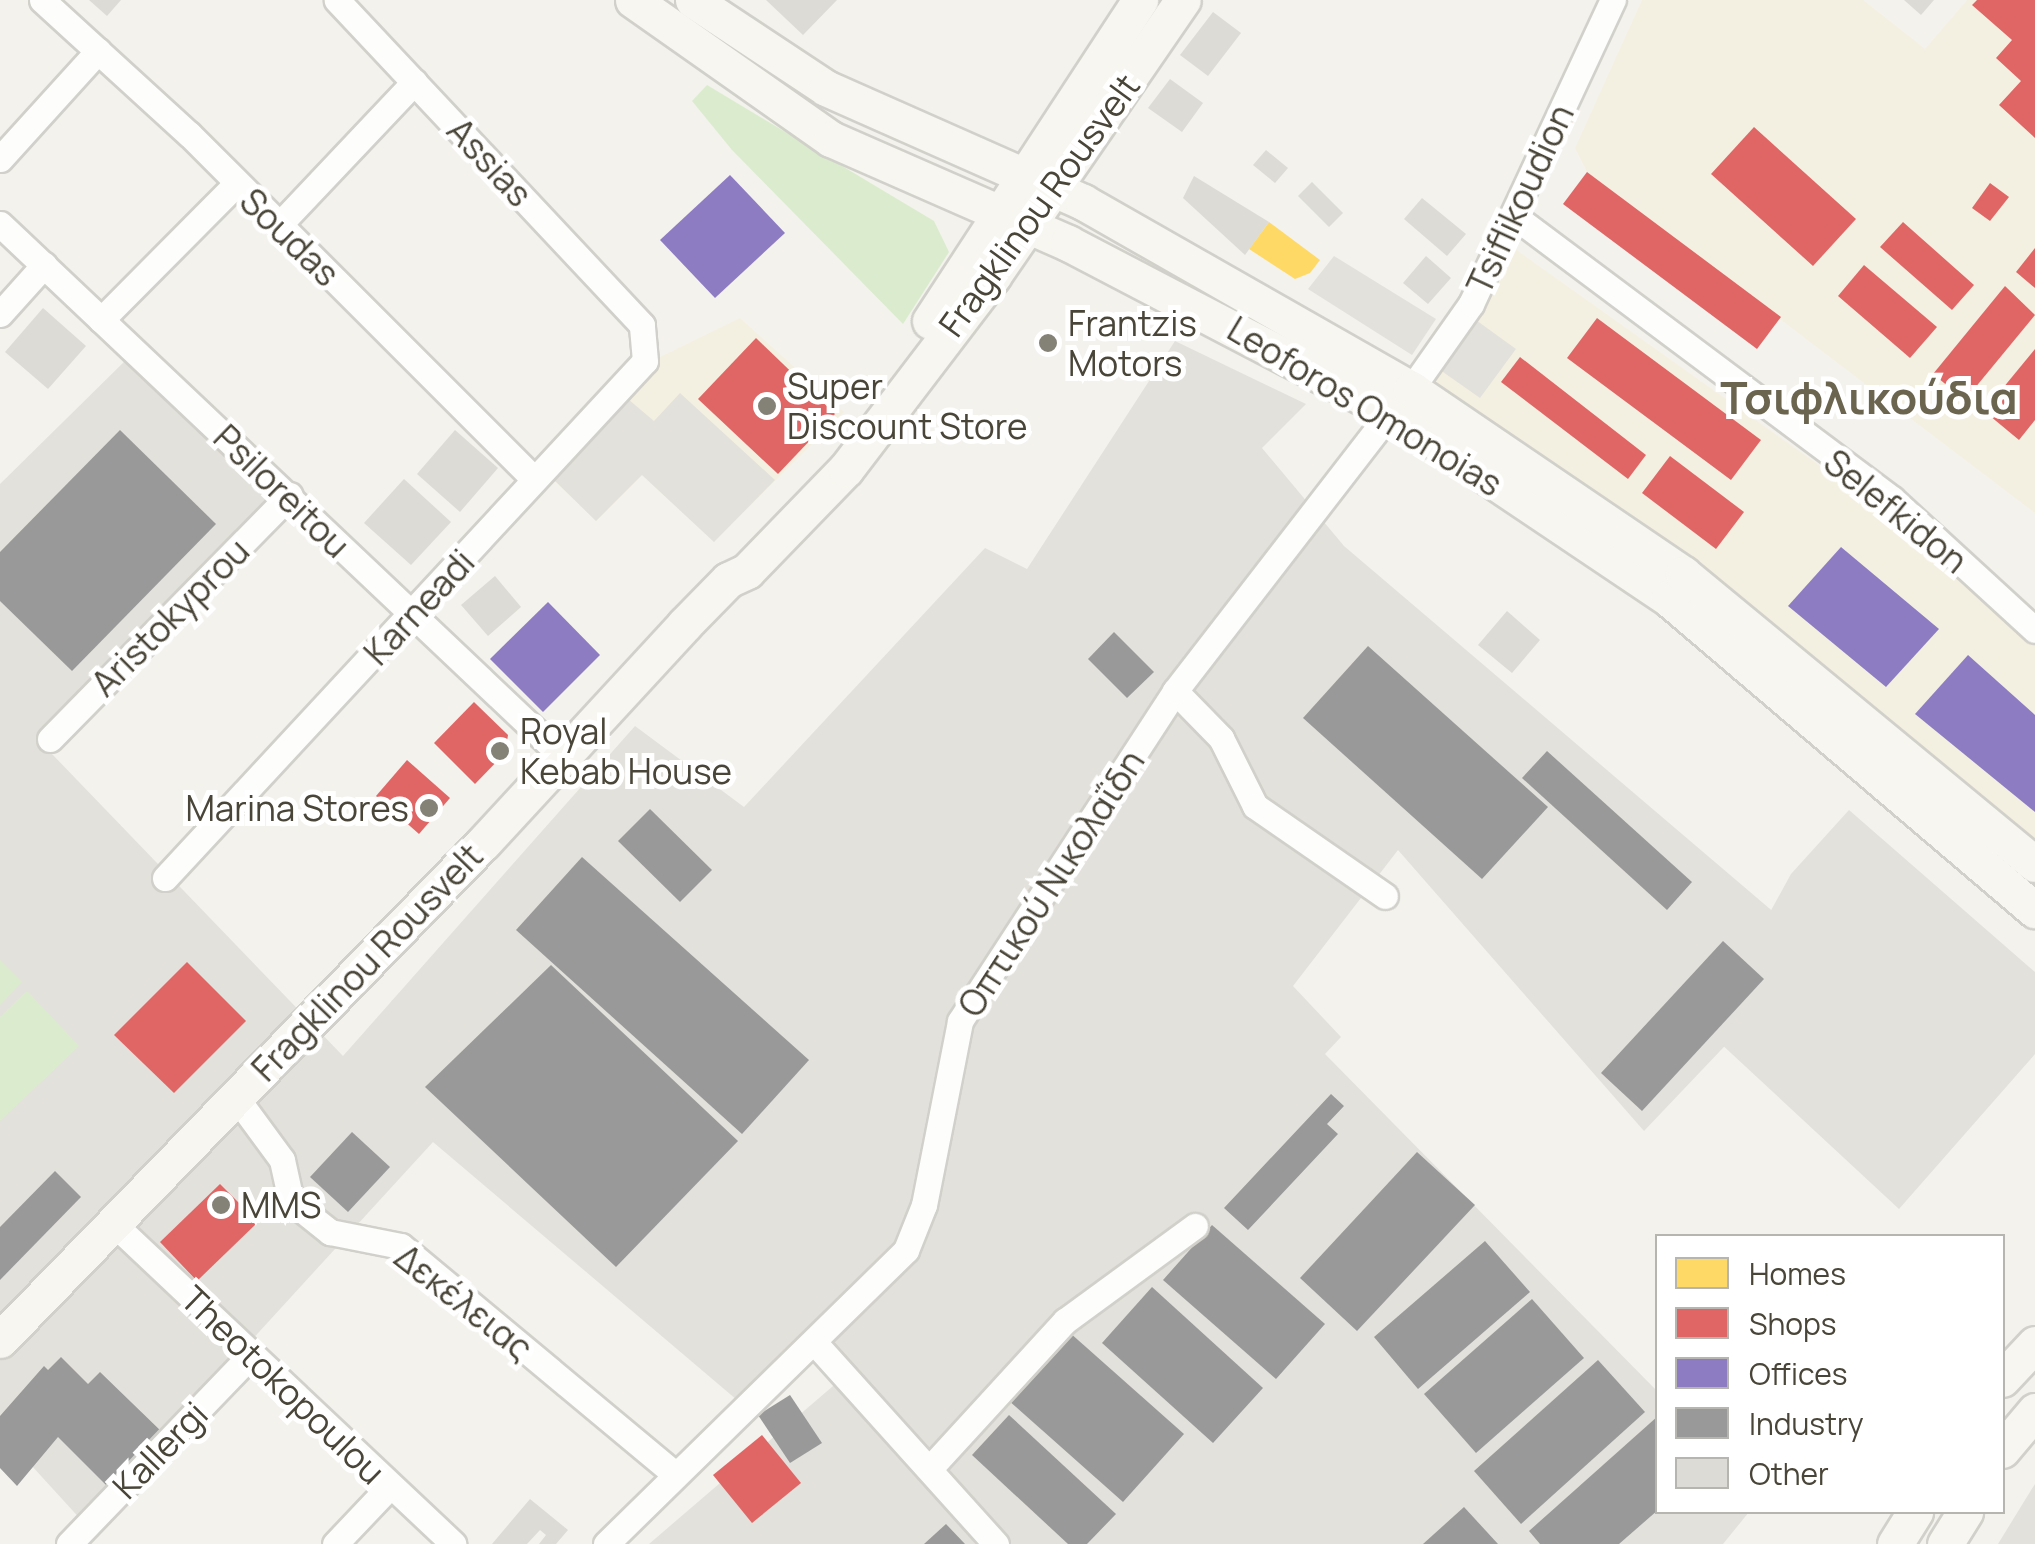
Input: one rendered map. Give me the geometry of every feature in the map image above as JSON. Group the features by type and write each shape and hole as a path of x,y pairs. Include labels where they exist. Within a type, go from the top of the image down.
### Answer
{"main road":[{"name":"Leoforos Omonoias","path":"633,0 831,139 946,194 1016,218 1401,401 1668,598 2035,910"},
{"name":"Leoforos Omonoias","path":"693,0 826,88 1042,181 1683,574 2035,864"},
{"name":"Fragklinou Rousvelt","path":"1042,181 1140,0"},
{"name":"Fragklinou Rousvelt","path":"0,1340 564,758 728,580 731,562 829,459 1183,0"},
{"path":"2005,1376 2035,1344"},
{"path":"2005,1447 2035,1412"},
{"path":"1895,1544 1914,1514"},
{"path":"1945,1544 1963,1514"}],"street":[{"name":"Soudas","path":"42,0 279,225 534,478"},
{"name":"Assias","path":"337,0 642,326"},
{"name":"Tsiflikoudion","path":"1401,401 1470,304 1613,0"},
{"path":"0,159 98,51"},
{"path":"279,225 414,82"},
{"path":"101,320 236,184"},
{"name":"Selefkidon","path":"1514,216 1892,499 2035,630"},
{"name":"Psiloreitou","path":"0,224 564,758"},
{"path":"0,314 44,265"},
{"name":"Karneadi","path":"166,878 413,618 534,478 646,362 642,326"},
{"name":"Οπτικού Νικολαΐδη","path":"606,1544 672,1472 814,1342 906,1250 924,1205 960,1021 1175,691 1401,401"},
{"name":"Aristokyprou","path":"50,739 290,495"},
{"path":"1175,691 1221,738 1255,806 1385,896"},
{"name":"Δεκέλειας","path":"235,1096 282,1160 291,1201 330,1232 401,1246 672,1472"},
{"name":"Theotokopoulou","path":"115,1225 453,1544"},
{"path":"932,1466 1066,1322 1195,1226"},
{"path":"814,1342 932,1466 996,1544"},
{"name":"Kallergi","path":"70,1544 251,1355"},
{"path":"335,1544 389,1487"}],"shaded area":[{"path":"1642,0 1863,0 1925,49 1967,0 2035,0 2035,513 1587,172 1575,148"},
{"path":"1515,249 1875,505 2035,645 2035,848 1430,387"},
{"path":"1334,256 1436,319 1412,355 1308,289"},
{"path":"1469,315 1516,349 1480,398 1433,365"},
{"path":"740,318 844,412 714,542 642,475 596,521 554,480 660,357"},
{"path":"1175,341 1306,404 1262,448 1344,546 1817,949 1644,1131 1398,850 1293,986 1341,1037 1325,1054 1655,1389 1655,1514 1747,1514 1723,1544 649,1544 854,1368 827,1333 750,1411 433,1142 84,1523 0,1431 0,484 128,358 284,514 52,754 343,1056 635,726 744,807 985,548 1027,569"},
{"path":"680,393 775,480 714,542 642,475 596,521 554,480 628,399 654,421"},
{"path":"1849,810 2035,972 2035,1054 1899,1209 1718,1041 1771,978 1751,947 1791,874"},
{"path":"2035,1484 2035,1544 1998,1544 2025,1500"}],"green space":[{"path":"707,85 934,221 949,252 903,324 732,150 692,101"},
{"path":"0,960 22,982 0,1005"},
{"path":"27,991 79,1046 0,1121 0,1017"}],"building: Homes":[{"path":"1269,222 1320,260 1310,273 1295,279 1249,249"}],"building: Shops":[{"path":"1977,0 2035,0 2035,138 1999,105 2021,81 1996,58 2012,40 1972,5"},
{"path":"1754,127 1856,219 1813,266 1711,174"},
{"path":"1587,172 1781,317 1757,349 1563,204"},
{"path":"1990,183 2009,197 1990,221 1972,208"},
{"path":"1903,222 1974,285 1952,310 1880,247"},
{"path":"2035,248 2035,288 2016,272"},
{"path":"1864,265 1937,327 1910,358 1838,296"},
{"path":"2005,286 2035,315 1965,400 1933,374"},
{"path":"1597,318 1761,440 1731,480 1567,358"},
{"name":"Super Discount Store","path":"756,338 835,414 778,474 698,399"},
{"path":"2035,349 2035,420 2019,440 1984,411"},
{"path":"1520,357 1646,455 1628,479 1501,382"},
{"path":"1670,456 1744,512 1716,549 1642,493"},
{"path":"474,702 508,735 505,753 475,784 434,743"},
{"path":"407,760 450,798 419,834 376,796"},
{"path":"187,962 246,1021 174,1093 114,1035"},
{"path":"220,1184 258,1222 197,1281 160,1242"},
{"path":"762,1435 801,1483 752,1523 713,1475"}],"building: Offices":[{"path":"730,175 785,233 715,298 660,240"},
{"path":"1841,547 1939,629 1886,687 1788,606"},
{"path":"548,602 600,655 543,712 490,659"},
{"path":"1968,655 2035,715 2035,812 1915,714"}],"building: Industry":[{"path":"120,430 216,524 72,671 0,601 0,552"},
{"path":"1114,632 1154,672 1127,698 1088,659"},
{"path":"1368,646 1548,807 1482,879 1303,718"},
{"path":"1547,751 1692,882 1667,910 1522,778"},
{"path":"650,809 712,870 680,902 618,841"},
{"path":"582,857 809,1060 742,1134 516,930"},
{"path":"1723,941 1764,979 1642,1111 1601,1073"},
{"path":"551,965 738,1141 616,1267 425,1087"},
{"path":"1331,1094 1344,1106 1327,1124 1338,1134 1248,1230 1224,1208"},
{"path":"352,1132 390,1167 348,1212 310,1177"},
{"path":"1417,1152 1475,1205 1357,1331 1300,1278"},
{"path":"55,1171 81,1197 0,1280 0,1227"},
{"path":"1212,1225 1325,1324 1276,1379 1163,1280"},
{"path":"1485,1241 1530,1292 1418,1389 1374,1337"},
{"path":"1152,1287 1263,1388 1213,1443 1102,1343"},
{"path":"1532,1299 1584,1358 1476,1453 1424,1394"},
{"path":"1069,1332 1184,1434 1123,1502 1008,1400"},
{"path":"61,1357 88,1384 100,1372 163,1433 109,1488 58,1437 17,1486 0,1468 0,1416 44,1366 48,1370"},
{"path":"1598,1360 1645,1412 1521,1524 1474,1471"},
{"path":"790,1395 822,1443 790,1463 758,1415"},
{"path":"1009,1415 1116,1514 1087,1544 1068,1544 972,1455"},
{"path":"1655,1419 1655,1513 1619,1544 1540,1544 1529,1531"},
{"path":"1464,1507 1498,1544 1423,1544"},
{"path":"946,1524 965,1544 924,1544"}],"building: Other":[{"path":"89,0 121,0 107,16"},
{"path":"766,0 837,0 803,35"},
{"path":"1904,0 1934,0 1921,15"},
{"path":"1213,12 1241,33 1208,76 1180,55"},
{"path":"1170,79 1203,103 1182,132 1148,108"},
{"path":"1266,150 1288,168 1275,183 1253,165"},
{"path":"1194,176 1269,222 1245,255 1183,198"},
{"path":"1312,182 1343,213 1329,227 1298,196"},
{"path":"1422,198 1466,234 1447,256 1404,219"},
{"path":"1426,256 1451,278 1428,304 1403,283"},
{"path":"43,308 86,346 48,389 5,352"},
{"path":"455,430 498,468 460,512 417,474"},
{"path":"404,479 451,522 411,565 364,523"},
{"path":"495,576 521,607 488,636 461,605"},
{"path":"1507,611 1540,640 1512,673 1478,645"},
{"path":"530,1499 568,1530 556,1544 539,1544 546,1535 540,1530 527,1544 492,1544"}],"place":[{"name":"Frantzis Motors","path":"1048,343"},
{"name":"Super Discount Store","path":"767,406"},
{"name":"Royal Kebab House","path":"500,751"},
{"name":"Marina Stores","path":"429,808"},
{"name":"MMS","path":"221,1205"}],"district":[{"name":"Τσιφλικούδια","path":"1869,398"}]}
